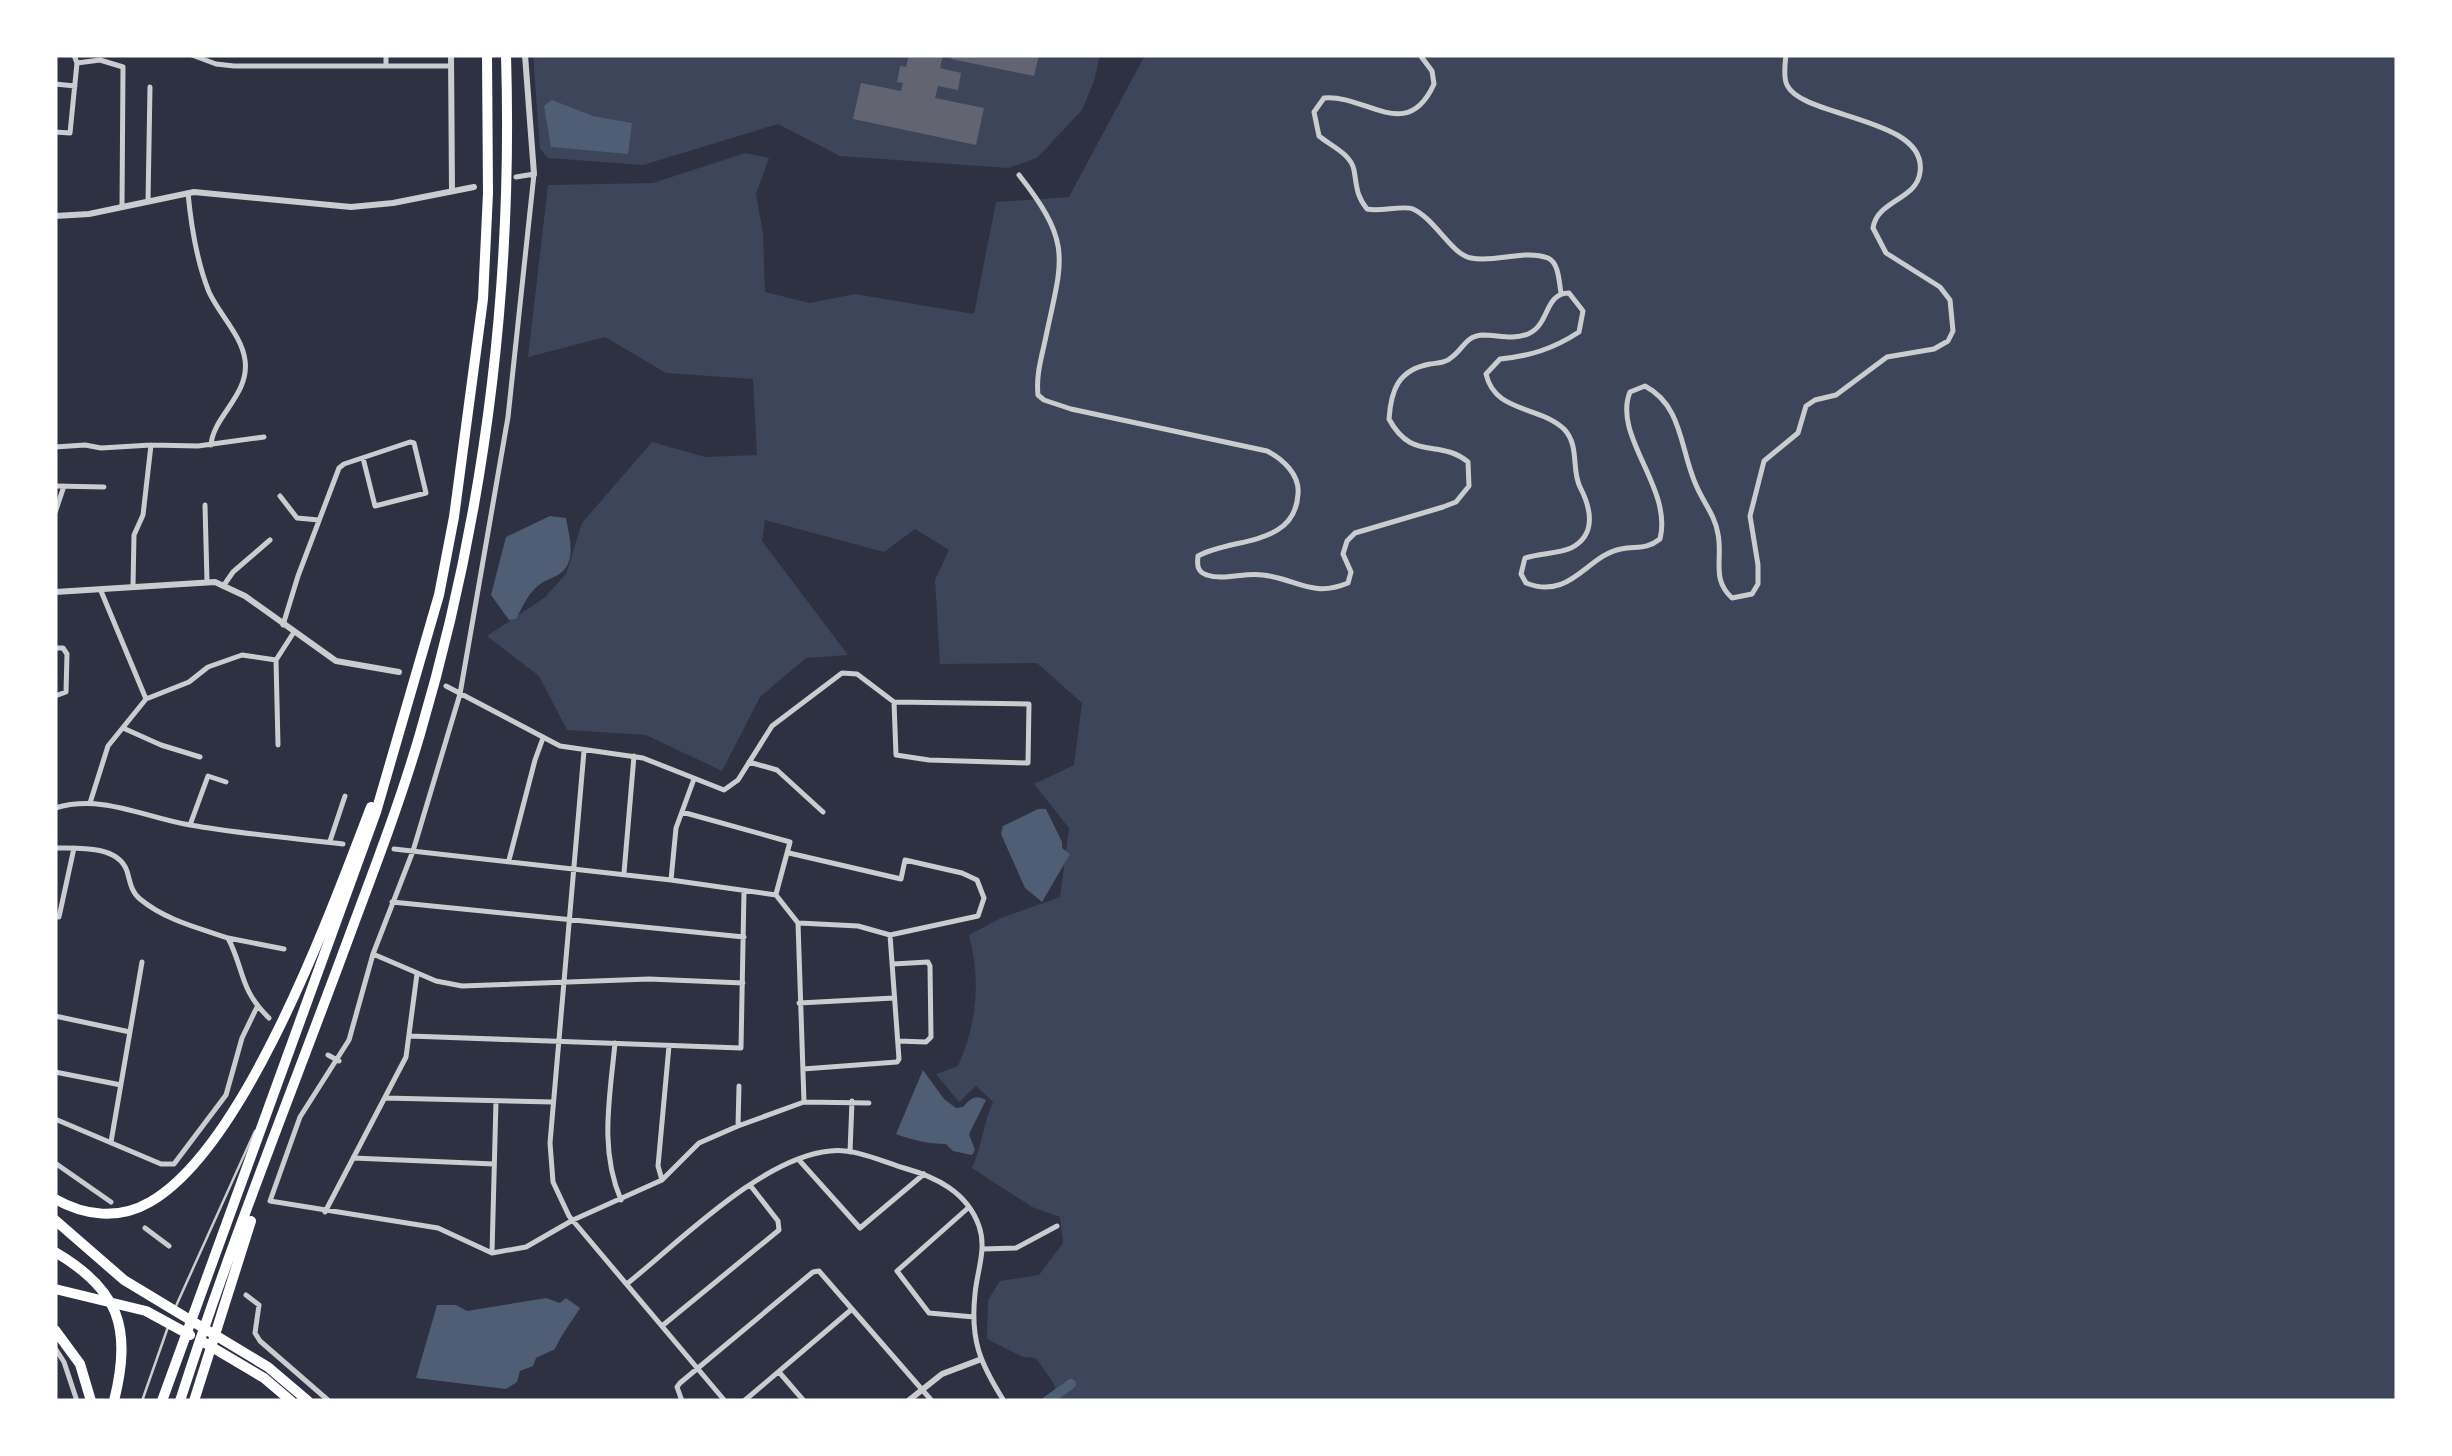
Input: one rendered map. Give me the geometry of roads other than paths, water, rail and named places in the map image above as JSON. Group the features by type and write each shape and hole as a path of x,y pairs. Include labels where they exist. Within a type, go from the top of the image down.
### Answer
{"highway":[{"path":"162,1401 376,812 439,595 454,516 483,299 488,192 487,55"},
{"path":"180,1401 198,1365 283,1116 386,839 419,738 455,600 485,444 498,329 506,55"},
{"path":"55,1200 76,1210 103,1214 139,1208 184,1176 222,1130 288,1003 349,862 396,737 439,595"},
{"path":"55,1220 124,1280 268,1367 308,1401"},
{"path":"55,1252 91,1277 114,1306 123,1338 114,1401"},
{"path":"55,1286 160,1318 264,1378 291,1401"},
{"path":"55,1330 80,1364 91,1401"},
{"path":"194,1401 198,1365"}],"street":[{"path":"55,132 70,133 78,62 74,55"},
{"path":"192,55 234,66 452,66"},
{"path":"386,55 386,65"},
{"path":"451,55 452,190"},
{"path":"525,55 534,174 508,417 460,694 412,851 372,954 349,1040 300,1117 270,1202 438,1228 492,1253 526,1246 662,1180 699,1143 738,1126 804,1102 869,1103"},
{"path":"1420,55 1432,71 1434,84 1416,108 1391,114 1348,100 1324,98 1314,112 1320,136 1350,162 1356,192 1366,209 1416,211 1439,227 1454,249 1466,258 1548,258 1554,262 1561,293"},
{"path":"1020,175 1048,213 1061,266 1038,394 1071,409 1242,444 1276,455 1299,487 1290,522 1274,535 1214,547 1198,556 1197,566 1210,577 1260,574 1302,587 1332,590 1348,583 1351,572 1343,554 1355,533 1456,502 1469,486 1468,462 1459,454 1419,448 1396,433 1389,419 1391,392 1402,375 1452,358 1470,338 1531,333 1546,316 1552,299 1569,293 1583,311 1579,332 1557,346 1500,359 1486,374 1496,397 1545,417 1572,439 1578,484 1587,498 1591,519 1584,536 1572,547 1525,558 1522,574 1526,583 1539,588 1557,584 1582,574 1600,558 1620,548 1638,549 1660,539 1663,526 1658,500 1624,415 1630,392 1645,386 1656,392 1674,414 1681,430 1697,488 1718,530 1718,578 1732,598 1752,594 1758,584 1750,516 1764,462 1798,432 1806,406 1836,395 1888,357 1934,349 1948,342 1953,331 1950,300 1940,287 1886,253 1873,228 1880,210 1915,185 1920,172 1915,151 1903,138 1796,97 1786,84 1786,55"},
{"path":"78,62 100,60 123,66 122,208"},
{"path":"55,84 75,86"},
{"path":"148,202 150,87"},
{"path":"516,178 534,174"},
{"path":"55,216 122,208 188,193 352,207 393,203 474,186"},
{"path":"188,193 202,272 246,363 242,384 214,432 211,445"},
{"path":"55,447 211,445 264,437"},
{"path":"284,625 339,468 363,458 414,442 426,493 375,506 363,458"},
{"path":"133,590 134,535 143,516 151,444"},
{"path":"55,486 104,487"},
{"path":"55,513 64,486"},
{"path":"280,496 297,518 319,520"},
{"path":"205,505 207,581"},
{"path":"224,584 270,540"},
{"path":"55,592 133,590 207,581 224,584 336,661 399,672"},
{"path":"100,591 146,700"},
{"path":"278,746 276,660 294,632"},
{"path":"55,648 67,654 66,692 55,696"},
{"path":"90,803 104,755 146,700 189,682 208,667 242,655 276,660"},
{"path":"446,686 544,738 584,751 634,756 724,790 738,780 772,726 842,673 857,674 894,702 1030,704 1028,763 896,755 894,702"},
{"path":"122,728 200,757"},
{"path":"509,861 534,760 544,738"},
{"path":"584,751 550,1143 553,1182 573,1220 725,1401"},
{"path":"624,874 634,756"},
{"path":"749,762 777,770 822,812"},
{"path":"190,825 208,776 226,782"},
{"path":"672,880 676,828 694,779"},
{"path":"330,842 345,796"},
{"path":"55,808 90,803 119,806 190,825 343,844"},
{"path":"682,812 790,842 776,895"},
{"path":"55,848 96,849 116,857 126,866 137,898 170,917 228,938 284,949"},
{"path":"55,916 59,917 74,848"},
{"path":"394,849 776,895 798,922 804,1102"},
{"path":"788,853 901,879 905,860 962,872 977,880 984,898 978,916 890,935 858,926 798,922"},
{"path":"410,1036 741,1048 744,892"},
{"path":"392,902 744,937"},
{"path":"803,1069 897,1062 890,935"},
{"path":"228,938 240,976 257,1006 269,1018"},
{"path":"372,954 416,974 462,986 649,980 743,983"},
{"path":"111,1142 142,962"},
{"path":"892,964 928,962 930,966 931,1037 926,1042 905,1044 898,1040"},
{"path":"325,1212 406,1057 416,974"},
{"path":"799,1002 894,998"},
{"path":"55,1119 161,1164 174,1164 226,1095 242,1038 257,1006"},
{"path":"55,1016 130,1032"},
{"path":"614,1044 606,1142 608,1167 621,1200"},
{"path":"662,1180 658,1166 669,1046"},
{"path":"328,1055 339,1061"},
{"path":"55,1072 122,1085"},
{"path":"738,1126 739,1086"},
{"path":"384,1098 553,1102"},
{"path":"492,1253 496,1101"},
{"path":"850,1152 852,1101"},
{"path":"628,1283 750,1184 799,1160 824,1151 850,1152 924,1174 948,1186 978,1223 983,1248 974,1317 979,1360 1004,1401"},
{"path":"353,1158 494,1164"},
{"path":"799,1160 860,1228 924,1174"},
{"path":"55,1163 111,1202"},
{"path":"662,1326 779,1230 778,1221 750,1184"},
{"path":"968,1208 897,1271 929,1313 974,1317"},
{"path":"983,1248 1016,1248 1056,1226"},
{"path":"145,1228 169,1246"},
{"path":"682,1401 677,1387 813,1272 824,1274 932,1401"},
{"path":"246,1295 258,1304 257,1338 329,1401"},
{"path":"744,1401 853,1309"},
{"path":"55,1348 68,1370 77,1401"},
{"path":"908,1401 942,1374 979,1360"},
{"path":"779,1372 804,1401"}],"lane":[{"path":"142,1401 183,1288 276,1084"}],"waterway":[{"path":"1047,1401 1071,1384"}]}
